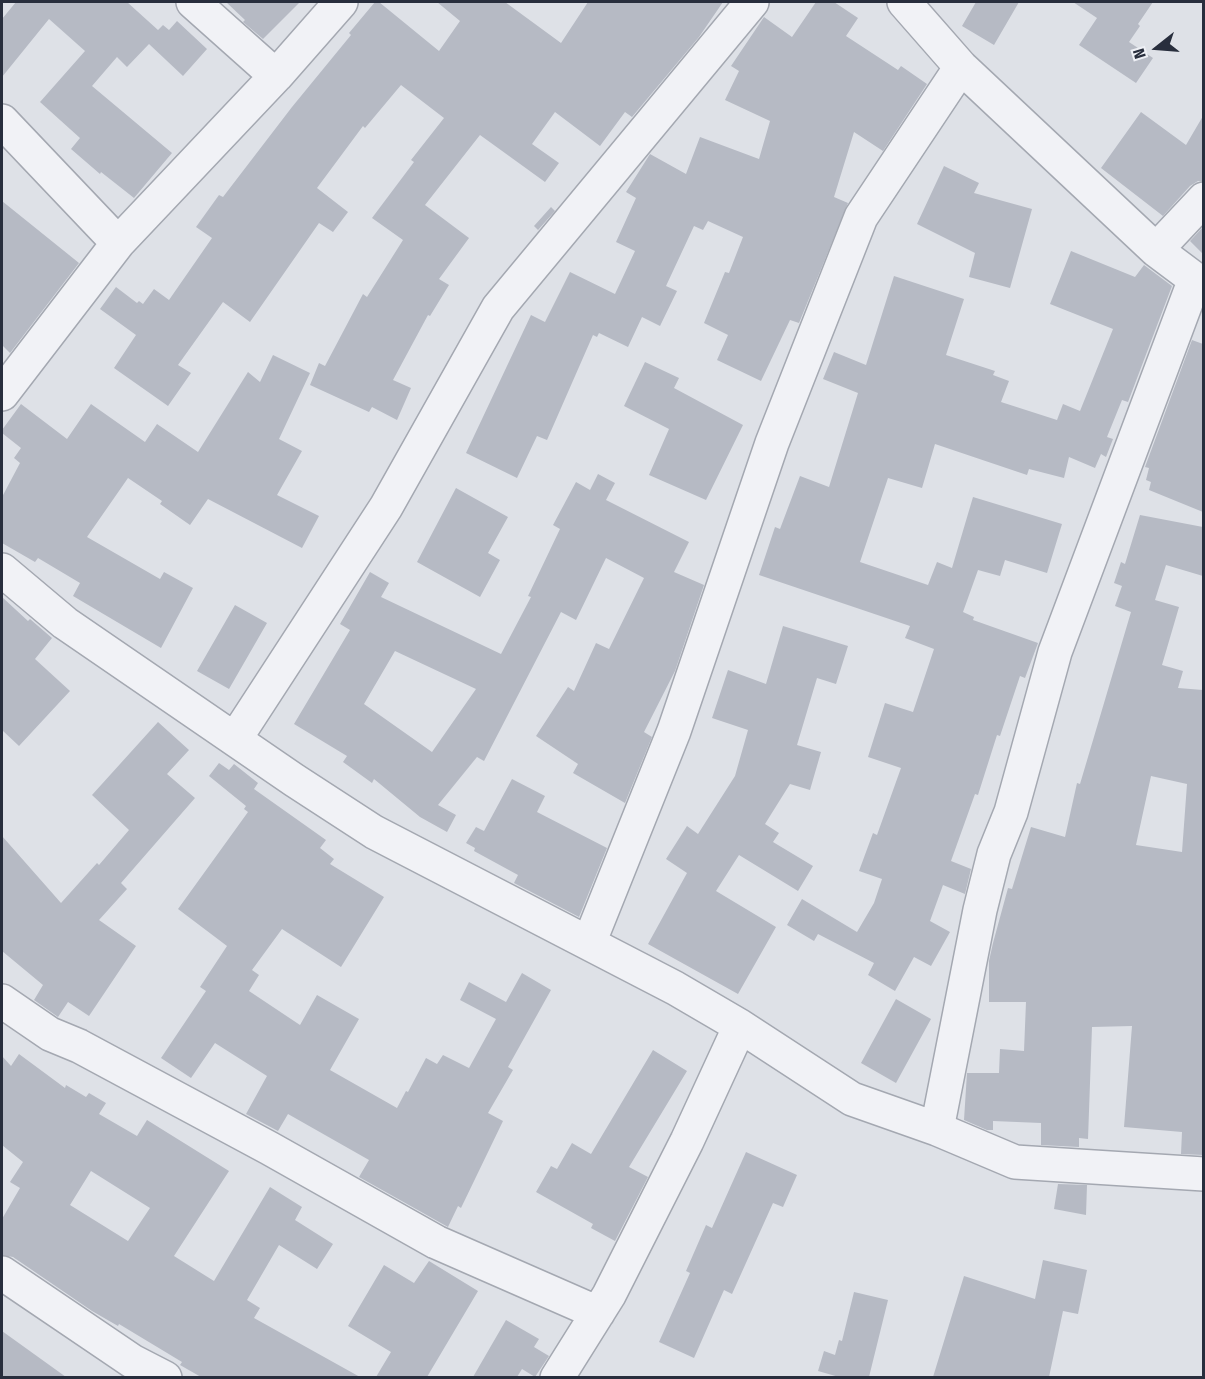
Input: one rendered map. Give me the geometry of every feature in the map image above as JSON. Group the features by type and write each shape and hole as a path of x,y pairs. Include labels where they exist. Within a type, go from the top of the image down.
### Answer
{"street":[{"path":"193,2 276,76"},
{"path":"2,394 118,243 276,76 341,2"},
{"path":"235,739 386,507 498,308 752,2"},
{"path":"904,2 961,67 1156,250 1199,283 1055,652 1011,812 994,854 980,910 937,1129"},
{"path":"589,943 674,730 772,443 861,217 961,67"},
{"path":"2,121 118,243"},
{"path":"1156,250 1203,199"},
{"path":"2,570 65,623 374,832 675,988 740,1026 852,1099 937,1129 1015,1162 1203,1174"},
{"path":"2,1002 50,1034 90,1052 269,1148 436,1242 598,1313"},
{"path":"569,1374 598,1313 687,1142 740,1026"},
{"path":"2,1273 132,1361 165,1377"}],"building":[{"path":"16,2 127,2 158,30 163,25 169,30 177,21 207,49 183,76 149,44 127,67 117,57 92,86 172,153 134,198 101,172 100,174 71,149 80,138 40,102 85,51 49,19 2,77 2,19"},
{"path":"226,2 300,2 263,39 243,22 245,20"},
{"path":"375,2 379,2 439,51 460,21 437,2 505,2 561,43 588,2 723,2 699,37 632,117 625,112 600,146 555,112 532,144 559,163 545,182 480,135 425,205 469,238 439,279 449,285 430,316 428,315 393,380 411,388 397,420 372,407 369,412 310,385 319,363 325,366 363,294 367,297 403,240 372,218 414,162 411,160 444,118 401,85 365,128 363,126 317,188 348,212 333,232 319,223 250,322 223,302 178,365 191,373 168,406 114,368 136,335 100,309 116,287 137,303 139,301 143,304 154,289 169,300 212,238 196,227 219,195 223,197"},
{"path":"816,2 834,2 858,18 846,36 898,70 901,66 927,84 883,151 854,132 834,197 848,203 799,323 790,320 761,381 717,360 728,335 704,323 725,272 729,273 743,237 708,221 703,230 694,226 666,286 677,291 660,326 642,317 628,347 599,333 597,337 593,335 547,440 537,436 517,478 466,453 531,315 545,322 570,272 615,294 635,251 616,242 636,198 626,192 650,154 686,174 700,137 759,159 770,121 725,100 739,71 731,66 764,17 792,37"},
{"path":"976,2 1019,2 994,45 962,26"},
{"path":"1073,2 1153,2 1129,42 1153,58 1136,83 1079,45 1097,18"},
{"path":"1141,112 1186,145 1203,116 1203,181 1190,186 1163,216 1101,168"},
{"path":"944,166 979,183 974,193 1032,209 1010,288 969,277 975,253 917,224"},
{"path":"2,201 79,263 10,353 2,345"},
{"path":"551,207 555,211 538,230 534,226"},
{"path":"1203,227 1203,254 1190,241"},
{"path":"1071,251 1135,277 1144,265 1172,286 1128,402 1122,400 1107,437 1113,439 1106,457 1101,454 1095,468 1069,457 1064,478 1029,469 1027,475 935,444 922,488 888,478 860,562 928,585 937,562 952,568 973,497 1062,524 1047,573 1005,560 1000,576 978,570 963,612 974,617 973,620 1038,643 1025,678 1020,676 1000,736 997,735 978,795 975,794 951,861 971,869 965,894 943,885 930,921 950,932 931,966 914,957 895,991 868,975 874,963 818,934 814,941 787,925 802,899 857,932 874,903 882,879 859,871 873,833 877,835 901,768 868,757 885,703 913,712 934,649 905,638 910,626 759,575 775,527 780,529 800,476 829,487 858,393 823,379 834,352 866,365 894,276 964,299 946,355 995,371 993,375 1009,381 1001,402 1057,420 1063,404 1080,411 1113,329 1050,304"},
{"path":"1192,340 1203,344 1203,512 1149,490 1151,482 1146,480 1149,468 1145,467"},
{"path":"273,355 310,373 279,439 302,451 277,495 319,516 302,548 208,499 190,525 160,504 162,501 128,478 87,537 160,579 164,572 193,588 161,648 73,596 80,583 38,558 35,562 2,543 2,497 20,463 14,458 21,448 2,433 2,430 21,404 67,439 91,404 145,442 157,424 198,452 248,372 260,382"},
{"path":"645,362 679,378 674,388 743,425 706,500 649,475 669,429 624,406"},
{"path":"598,474 615,483 606,500 689,542 674,572 704,585 675,671 644,732 652,737 625,803 573,773 578,764 536,736 568,687 574,691 596,643 609,649 644,578 606,558 576,620 561,612 484,761 477,757 438,805 456,815 447,832 420,817 374,779 372,783 343,762 347,756 294,724 350,630 340,624 370,572 389,583 381,597 501,654 531,597 528,596 560,529 553,525 576,482 590,490","holes":["395,651 476,689 432,752 364,704"]},
{"path":"456,488 508,517 488,553 500,560 480,597 417,562"},
{"path":"1140,515 1203,527 1203,576 1166,565 1155,600 1179,607 1162,665 1183,671 1178,688 1203,690 1203,1155 1181,1154 1182,1132 1124,1127 1132,1026 1092,1027 1088,1139 1079,1138 1079,1147 1041,1145 1041,1123 993,1121 993,1130 987,1130 964,1120 967,1073 999,1073 1000,1049 1024,1051 1026,1002 989,1002 989,961 1008,888 1012,889 1031,827 1065,837 1077,783 1080,784 1131,612 1115,606 1122,586 1114,583 1121,562 1125,564","holes":["1151,776 1187,784 1182,852 1136,845"]},
{"path":"2,597 28,621 30,619 52,638 35,659 70,691 19,746 2,730"},
{"path":"235,605 267,623 229,689 197,671"},
{"path":"783,626 848,646 836,684 817,678 797,745 821,752 810,790 790,784 765,824 779,833 773,842 813,866 798,891 739,855 716,891 776,927 738,994 648,944 687,873 666,859 687,826 698,834 735,776 748,730 712,718 728,670 766,684"},
{"path":"158,722 189,750 167,774 195,798 121,883 127,889 99,920 136,946 89,1016 68,1002 58,1017 34,1000 43,985 2,951 2,836 61,903 97,863 99,865 129,830 92,795"},
{"path":"219,763 229,770 234,764 258,783 254,789 326,840 320,848 334,859 330,864 384,897 341,967 282,929 252,970 259,975 249,991 300,1025 317,995 359,1019 330,1070 397,1108 426,1058 437,1064 443,1055 469,1068 496,1019 460,1000 469,982 506,1002 522,973 551,990 508,1067 513,1070 488,1113 503,1121 461,1208 458,1206 448,1227 359,1177 369,1160 288,1114 278,1131 246,1114 267,1076 215,1043 191,1078 161,1058 206,991 200,987 227,946 178,909 248,812 244,809 246,806 209,776"},
{"path":"512,779 545,796 537,812 607,848 579,917 514,883 518,875 474,851 475,848 466,843 476,827 484,831"},
{"path":"896,999 931,1019 896,1083 861,1063"},
{"path":"653,1050 687,1071 629,1167 648,1177 615,1241 591,1228 593,1224 536,1192 551,1166 557,1169 572,1143 591,1154"},
{"path":"19,1054 65,1088 66,1085 86,1097 89,1093 106,1103 99,1114 137,1136 147,1120 229,1171 174,1256 214,1281 270,1187 302,1207 295,1220 333,1244 317,1269 279,1245 247,1300 260,1308 254,1318 360,1377 201,1377 180,1365 182,1362 119,1324 118,1326 92,1311 13,1257 2,1255 2,1219 20,1188 10,1182 23,1162 2,1145 2,1056 11,1066","holes":["91,1171 150,1208 128,1241 70,1205"]},
{"path":"746,1152 797,1175 783,1207 773,1203 732,1294 724,1290 694,1358 659,1342 690,1273 686,1271 706,1225 712,1228"},
{"path":"1058,1184 1087,1185 1086,1215 1054,1209"},
{"path":"1043,1260 1087,1270 1078,1314 1063,1311 1049,1377 933,1377 964,1276 1035,1299"},
{"path":"429,1261 478,1291 427,1377 376,1377 391,1352 348,1326 384,1265 414,1283"},
{"path":"854,1292 888,1300 869,1377 839,1377 818,1371 824,1351 835,1355 839,1340 842,1341"},
{"path":"506,1320 539,1339 534,1347 549,1356 535,1377 522,1369 517,1377 473,1377"},
{"path":"2,1331 66,1377 2,1377"}]}
